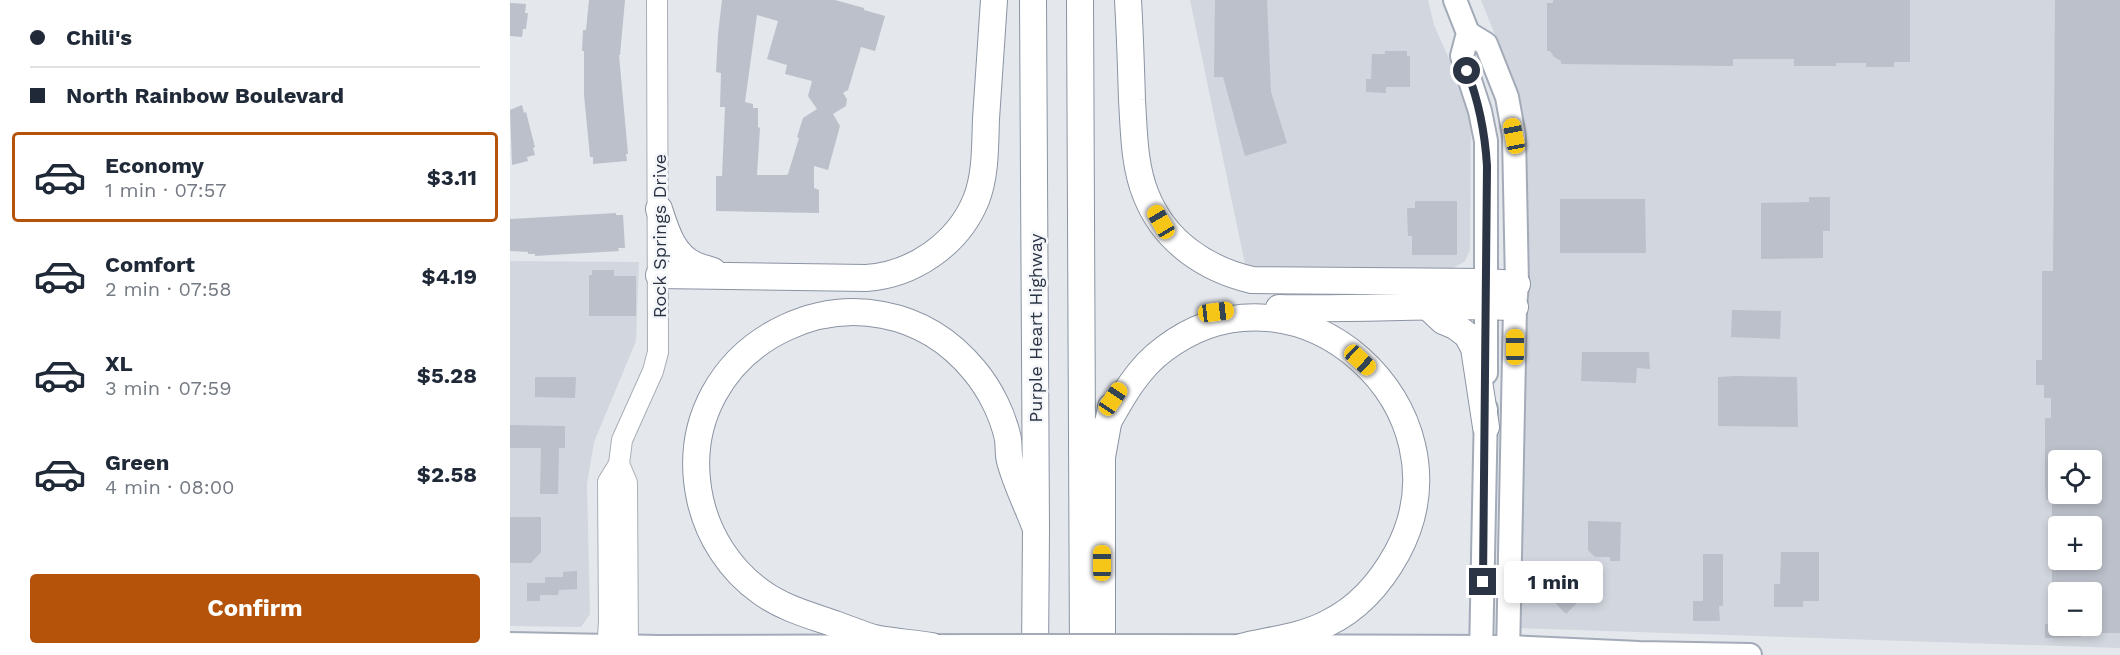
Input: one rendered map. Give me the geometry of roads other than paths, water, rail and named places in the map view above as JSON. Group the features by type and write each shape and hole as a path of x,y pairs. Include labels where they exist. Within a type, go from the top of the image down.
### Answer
{"highway":[{"path":"659,275 851,279 882,277 915,265 929,257 947,242 964,222 976,199 983,168 994,0"},
{"name":"Purple Heart Highway","path":"1033,0 1035,655"},
{"path":"1080,0 1083,655"},
{"path":"1128,0 1137,164 1146,195 1161,222 1182,246 1204,263 1227,274 1252,280 1516,295"},
{"path":"659,209 673,245 681,255 698,267 712,270 718,275"},
{"path":"1102,655 1102,457 1107,424 1113,399 1137,363 1164,336 1192,320 1216,312 1252,308 1428,307 1486,294"},
{"path":"1428,307 1443,321 1467,335 1474,348 1486,427"},
{"path":"932,646 874,638 788,608 756,588 729,561 706,521 698,492 696,461 705,417 717,389 735,364 757,343 783,327 827,313 873,312 905,320 930,332 966,360 985,384 1008,438 1009,461 1036,529"},
{"path":"1107,424 1134,380 1162,350 1179,338 1214,324 1249,318 1278,319 1309,326 1323,332 1349,349 1366,365 1392,397 1411,441 1415,472 1407,531 1393,560 1375,586 1340,617 1303,633 1241,647"}],"main road":[{"name":"Rock Springs Drive","path":"618,651 627,483 619,464 622,440 653,371 658,352 657,0"},
{"path":"1455,0 1468,33 1462,56 1480,111 1486,141 1486,427 1481,651"},
{"path":"1468,33 1486,44 1507,97 1514,136 1516,295 1508,651"},
{"path":"510,644 618,651 932,646 1132,646 1750,655"}]}
